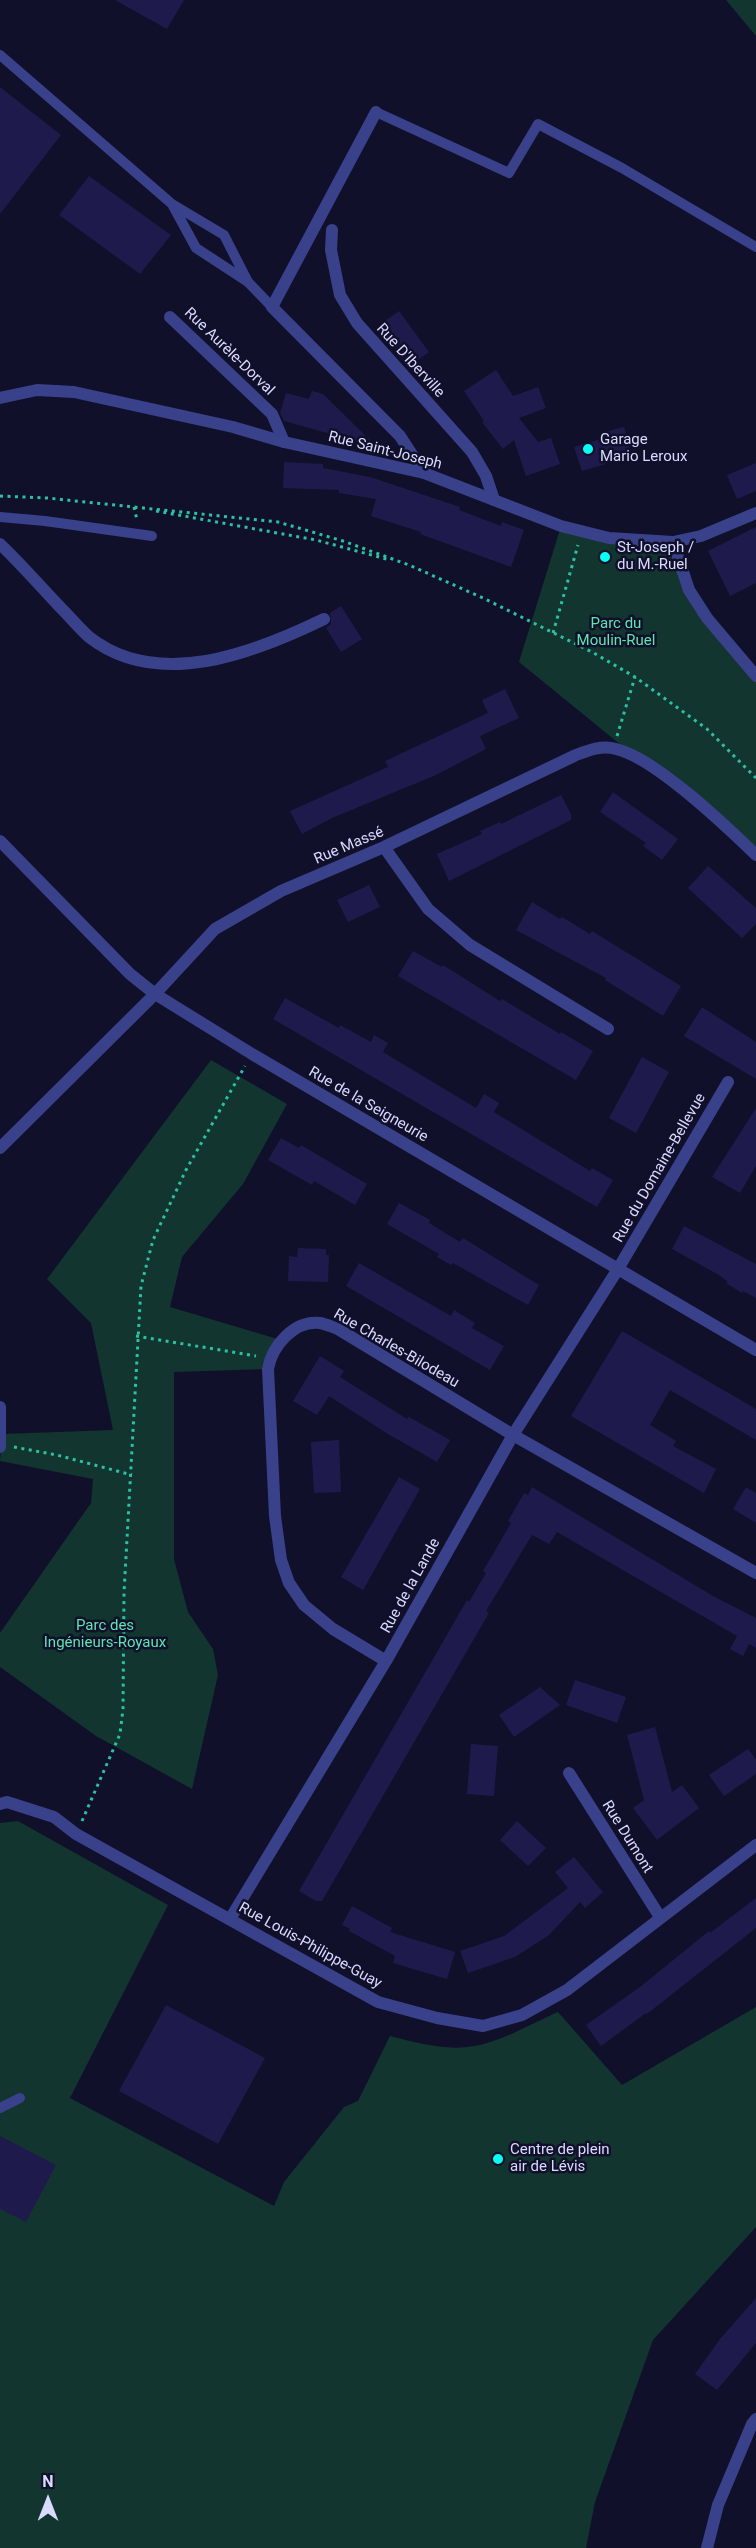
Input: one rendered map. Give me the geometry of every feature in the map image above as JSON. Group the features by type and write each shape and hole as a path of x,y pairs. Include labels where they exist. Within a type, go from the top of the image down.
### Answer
{"street":[{"path":"376,112 272,307 400,436 424,473"},
{"name":"Rue D'Iberville","path":"332,230 331,250 340,295 357,323 472,452 486,476 494,500"},
{"name":"Rue Aurèle-Dorval","path":"170,317 272,414 284,442"},
{"name":"Rue Saint-Joseph","path":"0,398 37,390 74,392 233,427 284,442 424,473 561,526 609,538 673,542 701,536 756,513"},
{"path":"673,542 689,590 707,618 756,676"},
{"path":"0,544 87,635 117,654 142,662 195,662 224,656 262,646 324,619"},
{"name":"Rue Massé","path":"0,1148 155,994 215,929 281,891 384,848 576,755 596,748 614,748 634,754 728,827 756,855"},
{"name":"Rue de la Seigneurie","path":"1,844 129,974 155,994 252,1054 756,1350"},
{"path":"384,848 428,909 470,945 608,1029"},
{"name":"Rue du Domaine-Bellevue","path":"618,1269 728,1082"},
{"name":"Rue de la Lande","path":"230,1918 386,1661 513,1434 618,1269"},
{"name":"Rue Charles-Bilodeau","path":"270,1359 281,1340 303,1326 320,1323 338,1329 513,1434 756,1573"},
{"path":"270,1359 268,1382 275,1516 281,1560 289,1582 304,1605 333,1629 386,1661"},
{"path":"0,1407 0,1446"},
{"name":"Rue Dumont","path":"569,1773 660,1917"},
{"name":"Rue Louis-Philippe-Guay","path":"0,1804 7,1802 54,1817 76,1834 378,2002 437,2018 483,2026 522,2015 567,1990 756,1845"},
{"path":"707,2548 718,2505 754,2423"}],"lane":[{"path":"0,55 171,204 224,235 248,282"},
{"path":"376,112 509,173 538,124 631,173 756,247"},
{"path":"171,204 195,248 248,282 272,307"},
{"path":"0,518 45,521 152,536"},
{"path":"0,2108 20,2098"}],"path":[{"path":"0,496 278,522 343,541 483,598 635,677 707,729 756,778"},
{"path":"134,507 316,540 409,566"},
{"path":"553,633 582,531"},
{"path":"614,748 635,677"},
{"path":"76,1834 120,1734 123,1709 124,1593 132,1475 136,1336 141,1286 153,1240 186,1170 252,1054"},
{"path":"136,1336 270,1359"},
{"path":"0,1446 57,1455 132,1475"}],"green space":[{"path":"726,0 756,0 756,36"},
{"name":"Parc du Moulin-Ruel","path":"561,526 673,542 689,590 756,676 756,855 519,662"},
{"name":"Parc des Ingénieurs-Royaux","path":"211,1060 287,1104 243,1184 182,1257 170,1307 281,1340 268,1369 174,1372 174,1559 188,1612 213,1649 218,1675 192,1789 96,1736 0,1667 0,1633 91,1503 93,1479 0,1461 2,1434 113,1430 91,1323 47,1279"},
{"name":"Centre de plein air de Lévis","path":"18,1821 168,1905 70,2098 274,2206 284,2182 344,2107 358,2101 390,2036 438,2046 467,2047 502,2038 558,2012 622,2085 756,2007 756,2227 653,2340 595,2502 586,2548 0,2548 0,1823"}],"building":[{"path":"115,0 184,0 167,29"},
{"path":"0,87 61,135 0,214"},
{"path":"89,176 171,235 140,274 59,215"},
{"path":"399,311 429,352 410,366 379,325"},
{"path":"496,370 513,396 538,387 546,408 519,418 538,442 551,438 560,464 526,476 514,440 503,449 482,422 484,421 464,391"},
{"path":"312,391 323,394 377,447 284,421 280,413 286,393 309,399"},
{"path":"624,427 630,449 614,454 616,461 582,471 574,447 607,437 605,432"},
{"path":"284,462 323,464 323,468 370,477 460,507 459,510 501,526 502,522 524,530 511,567 420,534 421,532 371,516 376,499 339,493 339,490 283,488"},
{"path":"756,463 756,491 737,499 727,475"},
{"path":"756,527 756,583 730,596 708,551"},
{"path":"341,606 362,639 341,652 326,628 331,624 330,613"},
{"path":"505,689 519,718 480,736 486,749 436,775 332,818 302,834 290,811 388,767 385,761 488,713 482,700"},
{"path":"613,792 678,839 662,860 643,846 646,843 600,812"},
{"path":"561,795 571,814 571,820 449,881 437,854 482,834 480,831 500,822 501,824"},
{"path":"708,866 756,908 756,924 742,938 688,888"},
{"path":"369,885 380,907 348,922 337,900"},
{"path":"532,902 590,934 592,931 681,986 663,1016 605,980 606,978 516,930"},
{"path":"413,951 442,967 443,965 500,1001 502,999 593,1051 576,1080 398,976"},
{"path":"285,998 339,1028 340,1025 371,1042 374,1035 388,1043 383,1052 476,1108 484,1094 499,1103 494,1112 590,1171 592,1168 613,1180 597,1207 273,1019"},
{"path":"702,1007 756,1042 756,1079 684,1036"},
{"path":"642,1057 669,1072 636,1133 609,1118"},
{"path":"756,1108 756,1166 740,1193 712,1177"},
{"path":"281,1138 299,1148 301,1145 367,1184 355,1205 314,1181 312,1185 268,1160"},
{"path":"399,1203 430,1220 429,1223 460,1242 463,1238 539,1285 528,1305 453,1263 451,1265 437,1257 439,1254 387,1224"},
{"path":"684,1226 756,1264 756,1298 743,1291 742,1293 726,1283 728,1282 719,1275 672,1249"},
{"path":"298,1248 326,1249 326,1255 329,1255 328,1282 288,1281 289,1256 297,1257"},
{"path":"359,1263 451,1316 454,1310 475,1323 472,1328 504,1346 490,1370 346,1286"},
{"path":"622,1331 756,1409 756,1440 670,1390 650,1425 676,1441 673,1446 716,1469 704,1493 571,1416"},
{"path":"320,1356 344,1371 340,1377 407,1419 409,1417 450,1440 437,1462 329,1396 317,1415 293,1401"},
{"path":"339,1440 341,1492 314,1493 311,1442"},
{"path":"399,1477 420,1489 363,1590 341,1577"},
{"path":"532,1487 713,1596 756,1618 756,1648 749,1644 743,1656 730,1649 737,1636 557,1532 549,1544 532,1535 486,1611 489,1613 322,1901 316,1901 299,1891 467,1600 469,1602 486,1573 483,1571 511,1523 508,1521 524,1493 528,1495"},
{"path":"746,1487 756,1493 756,1523 733,1509"},
{"path":"575,1680 626,1697 617,1723 566,1705"},
{"path":"540,1687 560,1705 514,1737 499,1715"},
{"path":"655,1727 672,1792 682,1785 699,1808 657,1840 633,1808 644,1800 627,1735"},
{"path":"471,1744 498,1746 494,1796 467,1794"},
{"path":"748,1749 756,1760 756,1774 724,1796 709,1775"},
{"path":"517,1821 546,1848 528,1866 500,1840"},
{"path":"574,1857 603,1892 585,1908 580,1902 549,1935 515,1957 468,1973 460,1951 504,1936 568,1888 555,1872"},
{"path":"756,1898 756,1928 647,2014 601,2046 586,2025 640,1987 709,1931 710,1933"},
{"path":"352,1906 392,1928 390,1932 455,1952 447,1979 393,1963 395,1956 349,1931 350,1929 342,1925"},
{"path":"166,2005 265,2058 218,2144 119,2091"},
{"path":"0,2136 56,2165 26,2222 0,2209"},
{"path":"756,2298 756,2343 717,2390 695,2374 720,2339"}],"place":[{"name":"Garage Mario Leroux","path":"588,449"},
{"name":"St-Joseph / du M.-Ruel","path":"605,557"},
{"name":"Centre de plein air de Lévis","path":"498,2159"}]}
